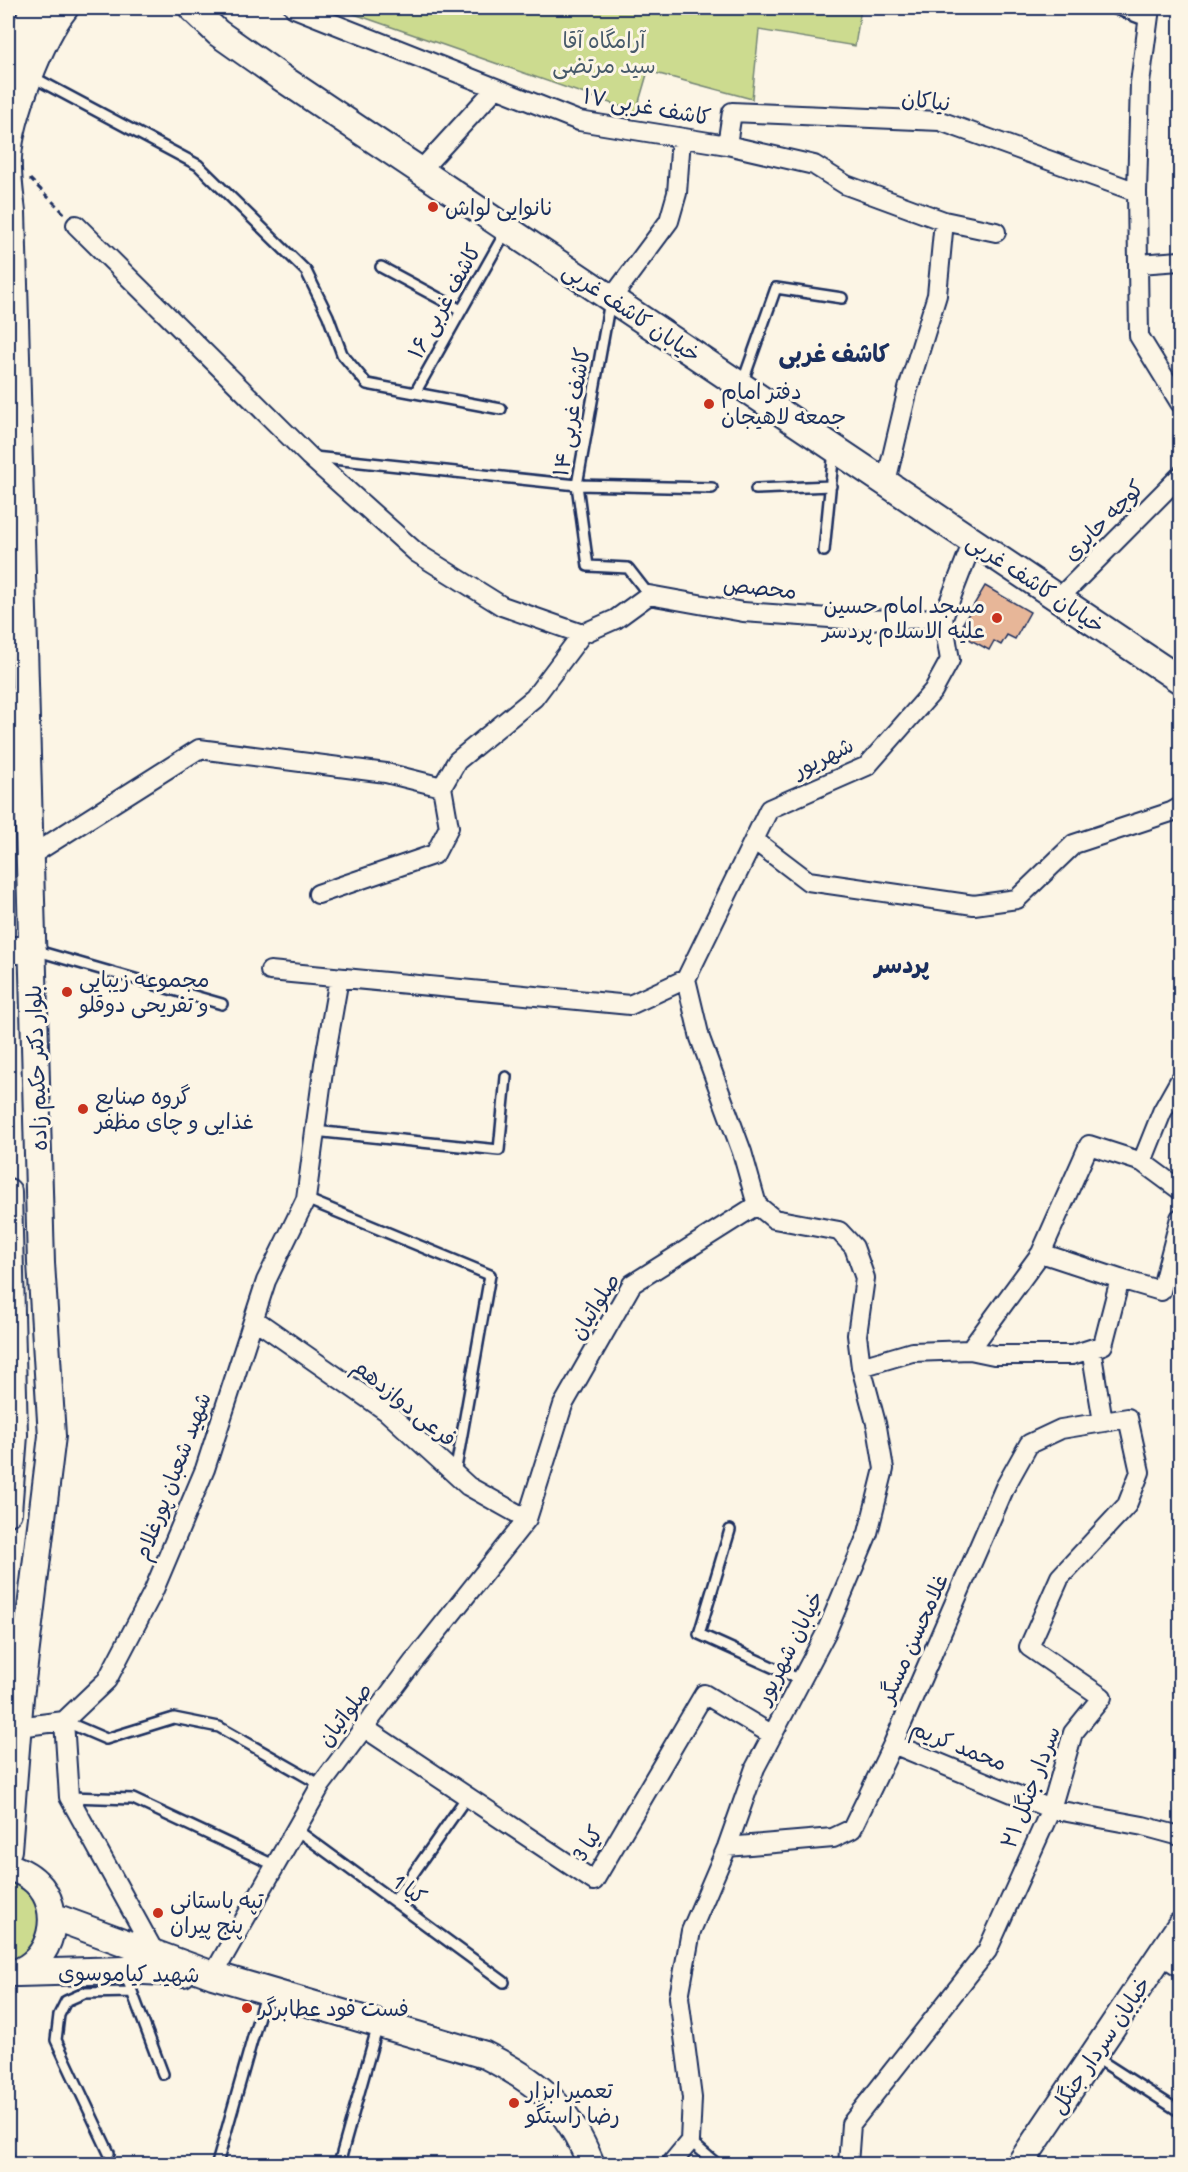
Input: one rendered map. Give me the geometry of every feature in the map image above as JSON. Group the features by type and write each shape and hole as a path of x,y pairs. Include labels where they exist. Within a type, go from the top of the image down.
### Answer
{"main road":[{"name":"بلوار دکتر حکیم زاده","path":"8,1850 18,1727 52,1436 41,1244 12,212 8,157 16,116 19,72 34,8"},
{"name":"بلوار دکتر حکیم زاده","path":"19,72 65,8"},
{"name":"خیابان کاشف غربی","path":"192,8 218,33 420,171 1059,598 1177,670"},
{"name":"خیابان کاشف غربی","path":"207,8 234,43"},
{"path":"8,951 33,950"},
{"path":"8,1192 14,1435 8,1512"},
{"path":"9,1243 41,1244"},
{"path":"8,1866 23,1872 38,1883 48,1898 52,1916 51,1934 44,1950 33,1963 13,1974"},
{"name":"شهید کیاموسوی","path":"52,1916 213,1975"},
{"name":"خیابان سردار جنگل","path":"1020,2164 1093,2056 1171,1961 1180,1926"},
{"name":"شهید کیاموسوی","path":"13,1974 128,1981 213,1975"},
{"path":"213,1975 267,1989 485,2055 524,2075 557,2104 581,2140 591,2164"}],"street":[{"name":"کاشف غربی ۱۷","path":"294,8 579,121 728,145 814,165 846,185 944,220 996,232"},
{"path":"1148,14 1140,83 1137,192 1139,336 1180,403"},
{"path":"420,171 496,88"},
{"name":"نیاکان","path":"728,145 732,112 940,121 1137,192"},
{"path":"611,298 669,221 678,193 681,138"},
{"path":"886,482 908,389 937,295 944,220"},
{"path":"76,225 194,345 309,456 417,554 502,606 582,634"},
{"path":"1139,264 1180,261"},
{"name":"کوچه حایری","path":"1059,598 1180,476"},
{"path":"943,618 973,541"},
{"path":"318,894 435,854 449,827 442,787 457,761 534,698 582,634 616,619 649,595"},
{"name":"محصص","path":"649,595 743,612 858,620 943,618"},
{"name":"شهریور","path":"686,979 769,809 867,766 933,691 950,660 943,618"},
{"path":"30,856 199,749 386,773 442,787"},
{"path":"754,840 808,881 974,905 1017,899 1074,844 1180,807"},
{"path":"270,971 630,1005 686,979 700,1038 741,1152 756,1205"},
{"name":"شهید شعبان پورغلام","path":"64,1721 107,1680 153,1592 205,1469 266,1281 306,1199 314,1131 339,978"},
{"path":"1142,1162 1162,1112 1180,1080"},
{"path":"970,1350 1041,1253 1089,1145 1142,1162 1180,1190"},
{"name":"خیابان شهریور","path":"690,2141 692,2098 679,1997 691,1931 727,1847 755,1768 826,1633 868,1533 884,1469 877,1427 861,1366 857,1335 865,1278 854,1247 839,1231 774,1219 756,1205"},
{"name":"صلواتیان","path":"213,1975 294,1828 321,1785 363,1727 527,1519 562,1405 632,1284 756,1205"},
{"path":"1041,1253 1161,1291 1180,1218"},
{"path":"861,1366 912,1352 970,1350 993,1355 1072,1355 1103,1346 1120,1279"},
{"name":"فرعی دوازدهم","path":"254,1319 386,1412 468,1486 527,1519"},
{"path":"1091,1349 1103,1422"},
{"name":"غلامحسن مسگر","path":"727,1847 833,1838 852,1829 893,1744 1005,1487 1029,1444 1061,1429 1128,1418"},
{"name":"سردار جنگل ۲۱","path":"848,2164 851,2124 987,1951 1051,1809 1073,1733 1102,1697 1029,1647 1060,1577 1126,1505 1140,1472 1128,1418"},
{"name":"کیا 3","path":"363,1727 466,1798 594,1881 704,1694 771,1734"},
{"path":"18,1727 64,1721 69,1797 156,1955"},
{"name":"محمد کریم","path":"893,1744 1051,1809 1143,1826 1180,1836"},
{"path":"671,2164 690,2141"}],"lane":[{"path":"1113,8 1148,14"},
{"path":"19,72 198,165 306,271 328,316 342,354 367,384 501,409"},
{"name":"کاشف غربی ۱۶","path":"415,393 507,229"},
{"path":"381,267 461,310"},
{"path":"741,386 776,288 842,298"},
{"name":"کاشف غربی ۱۴","path":"611,298 577,485 588,566 628,568 649,595"},
{"path":"824,551 834,448"},
{"path":"309,456 577,485 712,488"},
{"path":"756,489 831,486"},
{"path":"33,950 222,1004"},
{"path":"314,1131 499,1150 506,1077"},
{"path":"306,1199 490,1275 455,1474"},
{"path":"730,1530 699,1634 801,1680"},
{"path":"64,1721 106,1739 174,1718 219,1726 321,1785"},
{"path":"69,1797 133,1798 274,1865"},
{"path":"394,1901 466,1798"},
{"name":"کیا 1","path":"294,1828 504,1982"},
{"path":"109,2153 56,2040 59,2014 66,2001 84,1992 128,1981 162,2074"},
{"path":"217,2164 267,1989"},
{"path":"339,2164 379,2023"},
{"path":"1093,2056 1179,2111"},
{"path":"690,2141 717,2164"}],"path":[{"path":"8,157 76,225"}],"green space":[{"name":"آرامگاه آقا سید مرتضی","path":"337,8 861,8 855,46 759,30 752,99 648,71 636,112"},
{"path":"8,1875 31,1887 45,1917 36,1950 8,1969"}],"building":[{"name":"مسجد امام حسین علیه الاسلام پردسر","path":"985,586 1030,612 1015,639 1007,635 1001,645 994,641 989,650 969,639 974,630 963,623"}],"waterway":[{"path":"8,2137 15,2164"}],"place":[{"name":"نانوایی لواش","path":"433,207"},
{"name":"دفتر امام جمعه لاهیجان","path":"709,404"},
{"name":"مسجد امام حسین علیه الاسلام پردسر","path":"997,618"},
{"name":"مجموعه زیبایی و تفریحی دوقلو","path":"67,992"},
{"name":"گروه صنایع غذایی و چای مظفر","path":"83,1109"},
{"name":"تپه باستانی پنج پیران","path":"158,1913"},
{"name":"فست فود عطابرگر","path":"247,2008"},
{"name":"تعمیر ابزار رضا راستگو","path":"514,2103"}],"district":[{"name":"کاشف غربی","path":"834,354"},
{"name":"پردسر","path":"902,965"}]}
